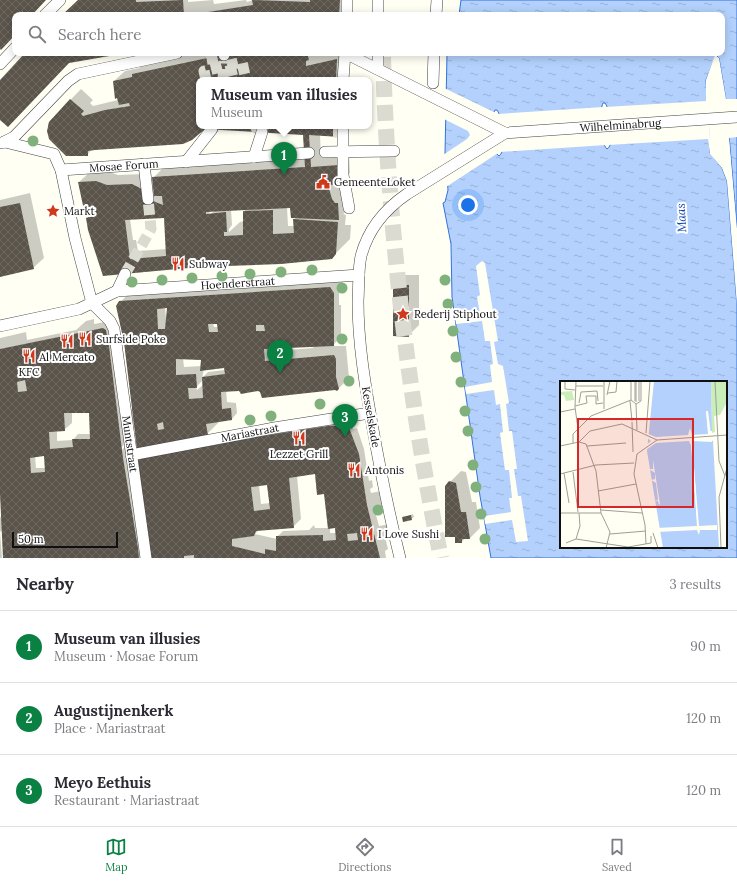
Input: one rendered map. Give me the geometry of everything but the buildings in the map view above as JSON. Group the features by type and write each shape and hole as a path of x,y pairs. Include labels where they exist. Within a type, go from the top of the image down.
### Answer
{"street":[{"path":"48,12 60,0"},
{"path":"378,0 378,12"},
{"path":"436,12 437,0"},
{"path":"2,59 12,51"},
{"path":"3,143 14,137 68,81 78,74 163,56"},
{"path":"343,77 345,56"},
{"path":"352,56 505,133"},
{"path":"378,56 378,68"},
{"path":"433,83 434,56"},
{"name":"Wilhelminabrug","path":"359,275 362,255 371,232 383,214 395,202 505,133 737,117"},
{"path":"186,162 212,129"},
{"path":"342,130 343,175 349,208"},
{"path":"254,157 262,132"},
{"path":"3,143 54,154 61,170 75,238 92,303"},
{"path":"325,152 394,151"},
{"name":"Mosae Forum","path":"61,170 310,153"},
{"path":"144,164 148,199"},
{"path":"0,326 78,309 117,291 125,274"},
{"name":"Hoenderstraat","path":"117,291 359,275"},
{"name":"Kesselskade","path":"359,275 358,311 360,350 370,413 400,558"},
{"name":"Muntstraat","path":"92,303 110,321 114,329 146,558"},
{"name":"Mariastraat","path":"131,455 274,428 370,413"}],"water":[{"path":"461,0 737,0 737,228 726,100 719,58 717,56 725,56 725,12 459,12"},
{"name":"Maas","path":"447,56 716,56 706,80 710,153 722,168 727,181 737,305 737,558 491,558 480,496 452,297 451,244 443,203 445,202 448,190 445,154","holes":["603,103 605,103 612,127 610,146 607,149 603,140 601,127 601,113","495,110 497,110 499,114 503,134 503,148 499,156 496,153 493,114"]}],"pier":[{"path":"715,56 716,56 719,58 726,99 737,99 737,137 729,138 737,230 735,228 724,100 716,58 708,80 710,139 712,153 723,167 729,181 737,280 737,305 727,181 722,168 710,154 708,139 608,145 608,113 605,107 706,101 706,80"},
{"path":"444,88 496,113 494,117 498,153 446,187 443,155 467,139 470,135 468,131 444,119"},
{"path":"603,107 606,145 500,152 500,119 497,114"},
{"path":"482,261 485,263 498,341 494,342 498,364 503,366 509,403 506,404 509,431 512,431 517,469 514,469 518,496 521,496 528,541 516,542 512,520 485,524 484,516 511,512 509,498 512,498 509,470 505,470 500,433 503,432 500,404 496,405 494,390 466,394 465,387 492,382 490,365 493,364 490,341 485,341 482,321 456,324 455,317 480,314 477,297 480,295 476,266"}],"tunnel":[{"path":"212,56 214,69"},
{"path":"383,57 389,183 401,309 418,433 441,558"},
{"path":"223,77 224,61"},
{"path":"205,77 204,71 242,62 245,77"},
{"path":"230,65 233,77"},
{"path":"333,132 340,132"},
{"path":"125,274 151,229 148,199"}],"place":[{"name":"Museum van illusies","path":"284,175"},
{"name":"GemeenteLoket","path":"323,182"},
{"name":"Markt","path":"53,211"},
{"name":"Subway","path":"178,264"},
{"name":"Rederij Stiphout","path":"403,314"},
{"name":"Surfside Poke","path":"85,339"},
{"name":"Al Mercato","path":"67,341"},
{"name":"KFC","path":"29,356"},
{"name":"Augustijnenkerk","path":"280,373"},
{"name":"Meyo Eethuis","path":"345,437"},
{"name":"Lezzet Grill","path":"299,438"},
{"name":"Antonis","path":"354,470"},
{"name":"I Love Sushi","path":"367,534"}]}
